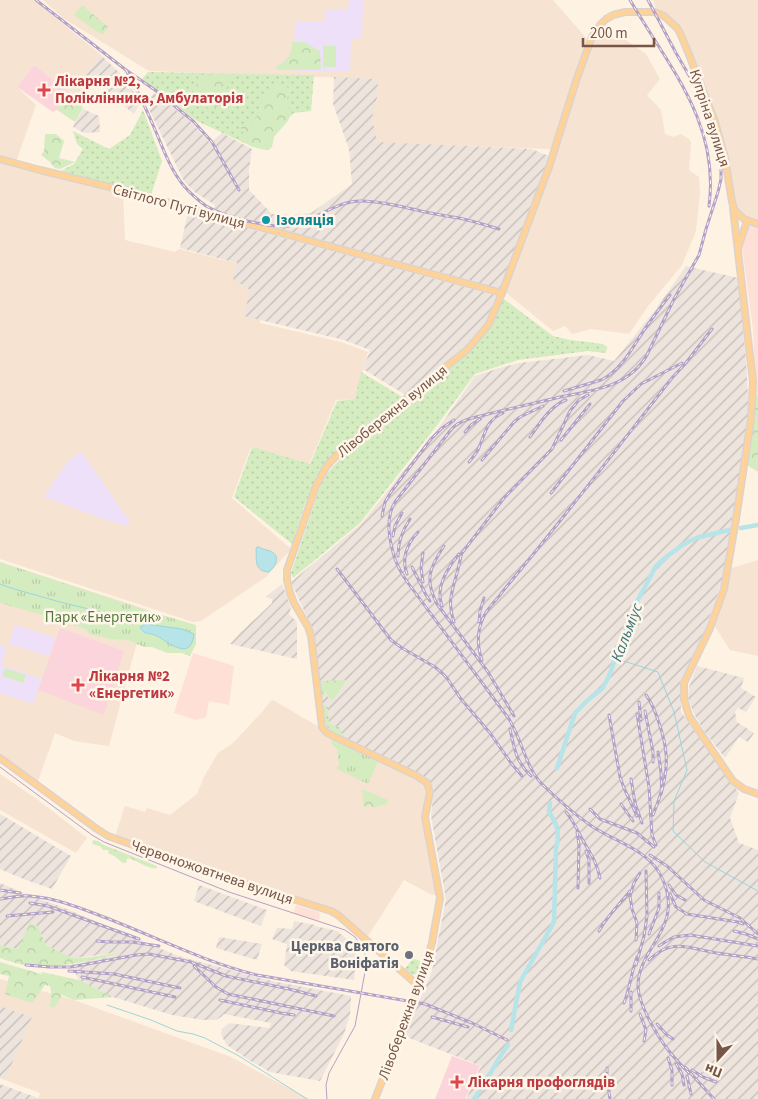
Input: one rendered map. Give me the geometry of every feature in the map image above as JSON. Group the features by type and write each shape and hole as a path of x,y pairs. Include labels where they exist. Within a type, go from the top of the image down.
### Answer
{"main road":[{"name":"Купріна вулиця","path":"655,12 664,16 680,33 715,122 725,158 735,211 746,224"},
{"name":"Лівобережна вулиця","path":"375,1099 418,990 432,943 440,898 425,817 430,796 429,788 424,780 417,776 325,731 322,726 311,636 290,593 287,570 316,486 326,467 358,436 468,349 489,324 549,167 592,37 600,25 613,14 655,12"},
{"name":"Світлого Путі вулиця","path":"0,159 126,191 502,293"},
{"path":"732,202 753,382 751,419 724,589 712,623 684,682 684,699 689,716 733,781 744,789 758,794"},
{"path":"738,251 746,224"},
{"path":"735,225 758,224"},
{"name":"Червоножовтнева вулиця","path":"0,758 108,836 232,880 331,911 409,977 418,990"},
{"path":"409,977 415,978 418,976 425,966"}],"shaded area":[{"path":"0,0 34,0 101,55 85,75 95,84 82,101 34,65 17,87 36,105 16,162 0,157"},
{"path":"43,0 553,0 587,39 551,149 376,143 372,118 377,98 378,79 149,71 63,18"},
{"path":"349,0 363,0 362,38 351,39 350,72 293,71 295,21 325,21 326,10 348,9"},
{"path":"653,0 758,0 758,222 747,220 736,210 733,202 727,155 715,113 683,33 674,21 656,10"},
{"path":"600,38 626,40 646,54 660,79 647,95 661,110 665,134 673,137 681,134 691,142 689,170 699,177 700,193 696,231 682,265 649,305 629,334 591,329 572,334 565,326 553,331 504,291 589,45"},
{"path":"101,55 130,83 139,105 134,114 85,75"},
{"name":"Лікарня №2, Поліклінника, Амбулаторія","path":"34,65 71,93 57,110 53,112 17,87"},
{"path":"334,77 378,79 377,98 372,118 377,142 531,149 549,156 500,290 213,212 215,205 196,193 184,181 146,103 154,93 189,120 210,143 222,133 252,149 249,169 249,190 272,214 311,213 352,184 349,149 333,104"},
{"path":"83,109 99,116 100,132 84,133 73,127"},
{"path":"0,160 123,192 125,240 175,252 179,249 236,263 236,267 263,273 260,323 341,342 368,352 355,399 336,400 309,464 251,447 232,498 291,549 266,577 201,621 193,622 0,559"},
{"path":"188,212 498,296 490,316 466,348 407,396 363,369 370,350 344,340 244,316 250,290 233,279 237,263 180,248"},
{"path":"749,225 758,227 758,395 756,396 753,330 742,246"},
{"path":"686,266 738,278 746,359 749,415 722,582 702,638 680,682 681,712 739,793 730,818 739,843 758,850 758,1099 466,1099 481,1066 404,1036 432,971 446,899 431,816 434,788 423,777 327,731 313,630 291,582 361,524 440,426 475,376 519,363 588,355 614,361 656,309"},
{"path":"81,451 130,522 127,526 44,497 69,460"},
{"path":"758,560 758,656 730,650 714,625 732,568"},
{"path":"0,562 146,609 109,746 74,741 55,733 37,784 0,755"},
{"path":"282,584 291,608 289,614 297,622 297,659 230,644 272,603 272,599 266,597"},
{"path":"15,625 56,638 49,656 9,644"},
{"path":"60,628 124,651 104,715 38,690"},
{"path":"0,645 7,647 2,665 42,679 33,704 0,693"},
{"path":"193,653 234,666 229,705 209,701 206,717 196,720 174,713"},
{"path":"697,666 744,678 741,688 756,697 746,712 738,708 735,712 737,722 754,733 748,742 739,737 725,758 705,732 694,714 688,698 689,687"},
{"path":"273,700 319,727 325,734 422,781 428,789 423,816 438,894 432,895 404,880 368,936 337,911 207,869 115,836 125,806 145,812 147,808 170,815 197,794 204,777 218,753 232,744"},
{"path":"0,774 38,800 87,838 76,853 0,810"},
{"path":"0,814 71,856 52,889 0,869"},
{"path":"0,883 178,956 272,981 351,996 350,1014 344,1034 320,1081 270,1072 227,1045 221,1035 222,1029 229,1023 269,1028 271,1023 224,1014 216,1020 172,1015 113,997 79,980 71,965 121,954 113,953 75,958 67,956 46,945 38,926 18,949 0,945"},
{"path":"199,885 267,910 261,926 194,901"},
{"path":"296,905 319,912 319,921 294,913"},
{"path":"294,921 337,931 354,945 357,956 354,980 291,971 284,965 287,944 272,939 277,928 292,929"},
{"path":"219,937 262,944 257,960 216,948"},
{"path":"0,979 74,1000 231,1057 309,1099 38,1099 40,1093 5,1080 32,1017 0,1006"},
{"path":"0,1006 32,1017 5,1080 0,1078"},
{"name":"Лікарня профоглядів","path":"452,1056 480,1066 465,1099 435,1099"},
{"path":"0,1084 38,1098 0,1099"}],"green space":[{"path":"82,5 108,27 103,34 97,32 74,15"},
{"path":"292,42 304,42 320,51 321,69 278,70 275,67 288,58"},
{"path":"323,46 336,46 336,67 323,67"},
{"path":"148,72 314,75 311,111 294,113 253,147 197,121 142,79"},
{"path":"199,74 232,75 218,112 206,107 195,92"},
{"path":"277,85 291,88 287,99 292,113 274,137 272,147 268,150 256,148 246,140 240,125 249,126 261,110 262,100 267,90"},
{"path":"71,93 77,98 83,108 75,122 57,110"},
{"path":"143,110 162,161 151,195 61,171 74,164 83,149 77,144 73,131 109,149 130,135"},
{"path":"45,134 56,134 64,141 59,158 75,162 60,169 55,168 41,155 44,151"},
{"path":"504,299 553,336 603,344 607,347 606,353 588,351 518,360 475,374 360,523 293,578 291,573 320,487 327,473 345,454 473,349 493,320 500,301"},
{"path":"361,372 404,398 356,436 323,468 305,504 292,544 234,497 252,447 310,464 337,401 355,399"},
{"path":"758,395 758,472 747,465 756,396"},
{"name":"Парк «Енергетик»","path":"0,562 196,625 196,644 190,656 182,653 167,653 127,640 110,639 90,634 85,629 0,603"},
{"path":"5,668 26,675 23,683 2,676"},
{"path":"347,680 333,700 328,698 326,691 324,696 322,695 319,681"},
{"path":"323,705 326,705 328,708 329,723 340,728 344,738 327,726"},
{"path":"331,737 379,760 368,784 337,769 339,765 337,749 332,744"},
{"path":"362,789 388,800 387,804 373,808 369,805 365,807"},
{"path":"93,840 157,866 157,868 147,867 129,858 126,863 122,862 109,854 108,850 103,850 101,847 93,844"},
{"path":"30,923 38,926 46,945 68,956 82,958 124,953 77,963 47,966 31,966 0,958 0,945 18,949"},
{"path":"415,959 420,961 422,965 419,973 414,975 403,969"},
{"path":"0,962 41,974 42,972 79,980 113,997 74,1000 62,995 54,1008 50,1007 50,986 45,985 32,1003 5,994 9,976 0,974"}],"water":[{"path":"257,547 270,551 276,556 276,562 269,572 258,567 256,560"},
{"path":"146,624 182,629 194,634 192,642 189,647 179,648 157,636 144,632 140,627"}],"waterway":[{"name":"Кальміус","path":"741,528 758,525"},
{"name":"Кальміус","path":"557,768 575,713 602,689 609,676 633,609 656,566 684,544 696,538 729,530"},
{"path":"0,584 105,613 128,623"},
{"path":"615,660 658,672 674,712 687,770 674,801 673,831 705,862 758,891"},
{"name":"Кальміус","path":"511,1030 520,982 554,922 558,834 556,825 549,812 550,803"},
{"path":"107,1005 177,1031 205,1038 239,1056 307,1099"},
{"name":"Кальміус","path":"474,1099 508,1045"}],"tram line":[{"path":"0,767 104,842 229,892 345,930 355,937 365,954 365,972 355,1026 329,1073 326,1085 327,1099"}],"railway":[{"path":"36,0 193,121 212,142 239,190"},
{"path":"630,0 675,73 699,122 707,148 710,176 709,206"},
{"path":"648,0 703,102 718,150 721,179 699,255 674,299 647,355 630,374 620,381 597,390 488,414 458,424 450,431 395,502 390,515 389,530 395,559 402,574 509,719 527,761 541,783 584,820 641,854 657,869 663,880 668,897 668,912 664,925 644,961 640,973 639,994 649,1020 664,1045 689,1073"},
{"path":"126,70 144,104 174,172 191,194 214,210 249,222 285,226 303,222 343,204 369,201 459,218 499,229"},
{"path":"564,391 601,380 616,370 670,295"},
{"path":"482,660 479,649 479,632 487,610 712,329"},
{"path":"551,493 623,401 641,384 682,363"},
{"path":"454,622 451,597 462,553 504,498 552,449 570,411 579,400 588,395"},
{"path":"530,437 550,411 566,400"},
{"path":"561,440 590,404"},
{"path":"482,460 514,422 543,406"},
{"path":"469,462 478,450 490,423 503,413"},
{"path":"465,432 480,419"},
{"path":"382,516 385,502 391,492 431,439 454,420"},
{"path":"393,536 395,526 402,513"},
{"path":"398,556 401,537 410,519"},
{"path":"407,574 405,568 406,552 418,532"},
{"path":"444,546 435,560 430,574 433,595 437,604 488,672 514,716"},
{"path":"423,553 421,568 423,582"},
{"path":"442,606 440,592 443,578 459,554"},
{"path":"412,567 430,601"},
{"path":"337,569 391,640 435,667 447,678 461,699 490,733 522,776"},
{"path":"479,622 484,598"},
{"path":"646,695 656,713 665,748 666,765 661,794"},
{"path":"639,702 641,720"},
{"path":"645,711 653,752 653,762"},
{"path":"637,714 649,787 652,835 656,845"},
{"path":"609,715 620,777 637,816"},
{"path":"510,729 514,749 522,765 531,776"},
{"path":"653,815 662,787 658,752"},
{"path":"631,779 635,803 642,823"},
{"path":"621,804 633,821"},
{"path":"590,809 600,819 637,833 654,847"},
{"path":"566,812 592,856 600,878"},
{"path":"577,832 579,845 578,888"},
{"path":"586,851 589,860 589,883"},
{"path":"650,855 667,866 704,900 740,918 758,934"},
{"path":"636,965 647,916 646,871"},
{"path":"636,940 637,923 630,896 634,883 640,873"},
{"path":"669,885 676,895 685,900"},
{"path":"0,890 20,893"},
{"path":"599,931 630,891"},
{"path":"649,934 659,908 659,893"},
{"path":"670,894 676,907 687,914 743,924"},
{"path":"0,899 30,896 64,903 236,969 257,975 425,1004 507,1040"},
{"path":"30,903 48,906 139,939"},
{"path":"7,916 53,912"},
{"path":"734,931 758,939"},
{"path":"659,946 674,937 690,935 758,946"},
{"path":"97,941 132,942 159,946"},
{"path":"649,960 664,949 678,946 758,959"},
{"path":"26,965 71,967 149,954 191,962 226,976 316,996"},
{"path":"624,1003 637,957"},
{"path":"194,966 216,987 228,994 334,1016"},
{"path":"69,971 114,974 180,988"},
{"path":"82,977 175,997"},
{"path":"631,992 631,1011"},
{"path":"220,1000 294,1015"},
{"path":"640,1014 646,1030 644,1041"},
{"path":"432,1017 468,1027"},
{"path":"657,1024 673,1039"},
{"path":"668,1058 672,1070 672,1085"},
{"path":"676,1064 682,1074 684,1085"},
{"path":"685,1067 714,1099"},
{"path":"607,1068 610,1099"},
{"path":"692,1070 716,1082"},
{"path":"687,1076 691,1094"}],"place":[{"name":"Лікарня №2, Поліклінника, Амбулаторія","path":"44,90"},
{"name":"Ізоляція","path":"266,220"},
{"name":"Лікарня №2 «Енергетик»","path":"78,685"},
{"name":"Церква Святого Воніфатія","path":"409,955"},
{"name":"Лікарня профоглядів","path":"457,1082"}]}
